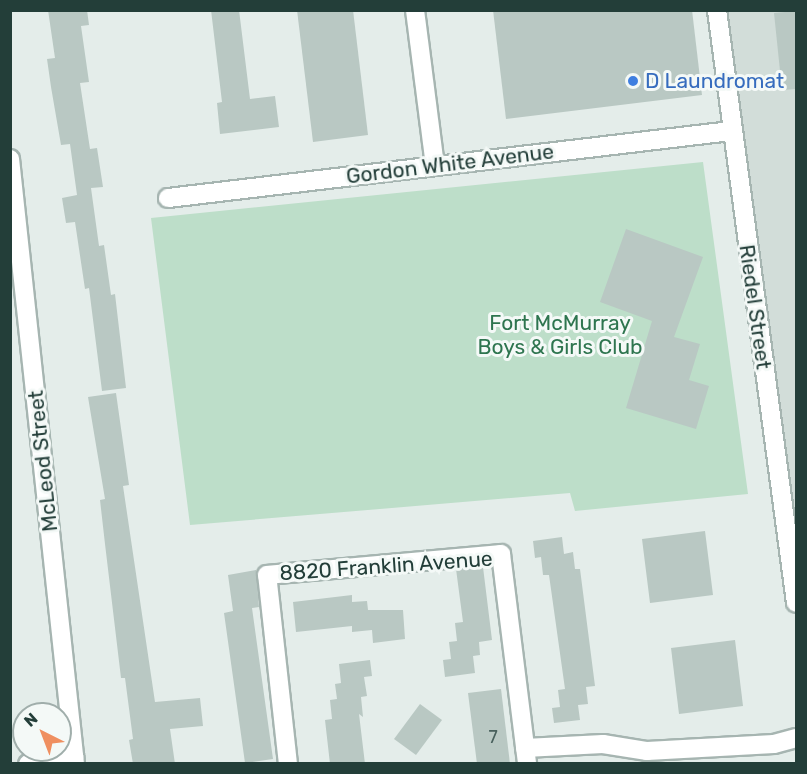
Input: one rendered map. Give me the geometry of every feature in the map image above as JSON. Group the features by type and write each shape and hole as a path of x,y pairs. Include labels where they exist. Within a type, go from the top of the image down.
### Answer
{"street":[{"path":"415,10 435,166"},
{"name":"Riedel Street","path":"717,10 731,131 796,603"},
{"name":"Gordon White Avenue","path":"168,198 731,131"},
{"name":"McLeod Street","path":"10,159 75,760"},
{"name":"8820 Franklin Avenue","path":"288,764 267,575 501,554 526,756 603,744 648,752 774,744 796,738"},
{"path":"28,764 75,760"}],"shaded area":[{"path":"717,11 796,11 796,603"}],"green space":[{"name":"Fort McMurray Boys & Girls Club","path":"703,162 748,494 575,511 570,493 190,525 151,218"}],"building":[{"path":"48,10 87,10 89,25 81,26 89,82 80,83 90,149 97,148 103,187 91,188 99,246 104,245 111,295 115,294 126,388 102,391 89,288 85,289 75,222 66,223 62,198 77,195 70,144 61,145 51,87 47,59 55,58"},
{"path":"211,10 239,10 250,99 275,96 279,127 220,134 217,103 222,102"},
{"path":"297,10 353,10 368,135 313,142"},
{"path":"493,10 692,10 702,95 506,119"},
{"path":"796,11 796,89 782,90 774,13"},
{"path":"626,229 703,257 674,337 700,344 689,380 709,386 696,429 626,408 652,321 600,302"},
{"path":"116,393 129,485 123,486 155,702 200,698 203,726 170,729 175,764 133,764 129,740 133,739 125,678 121,678 100,500 105,499 88,397"},
{"path":"705,531 713,595 650,603 642,539"},
{"path":"562,537 564,554 573,552 575,569 580,569 595,686 586,687 588,704 578,705 580,720 554,723 552,708 560,707 558,690 565,689 549,575 543,575 541,557 535,558 533,541"},
{"path":"483,567 492,640 479,642 480,655 473,656 475,673 445,677 443,660 451,659 449,642 457,641 455,623 463,622 456,569"},
{"path":"256,570 259,607 252,608 273,759 245,763 224,613 233,611 228,575"},
{"path":"352,595 352,602 367,601 368,610 403,610 405,639 373,643 372,630 352,632 352,626 296,632 293,602"},
{"path":"735,640 743,706 679,714 671,648"},
{"path":"370,660 372,676 364,677 367,696 361,697 363,717 359,714 365,764 330,764 325,720 332,719 330,700 337,699 335,684 341,683 339,664"},
{"path":"501,689 510,764 477,764 468,693"},
{"path":"420,704 442,720 416,755 394,739"}],"place":[{"name":"D Laundromat","path":"633,81"}]}
